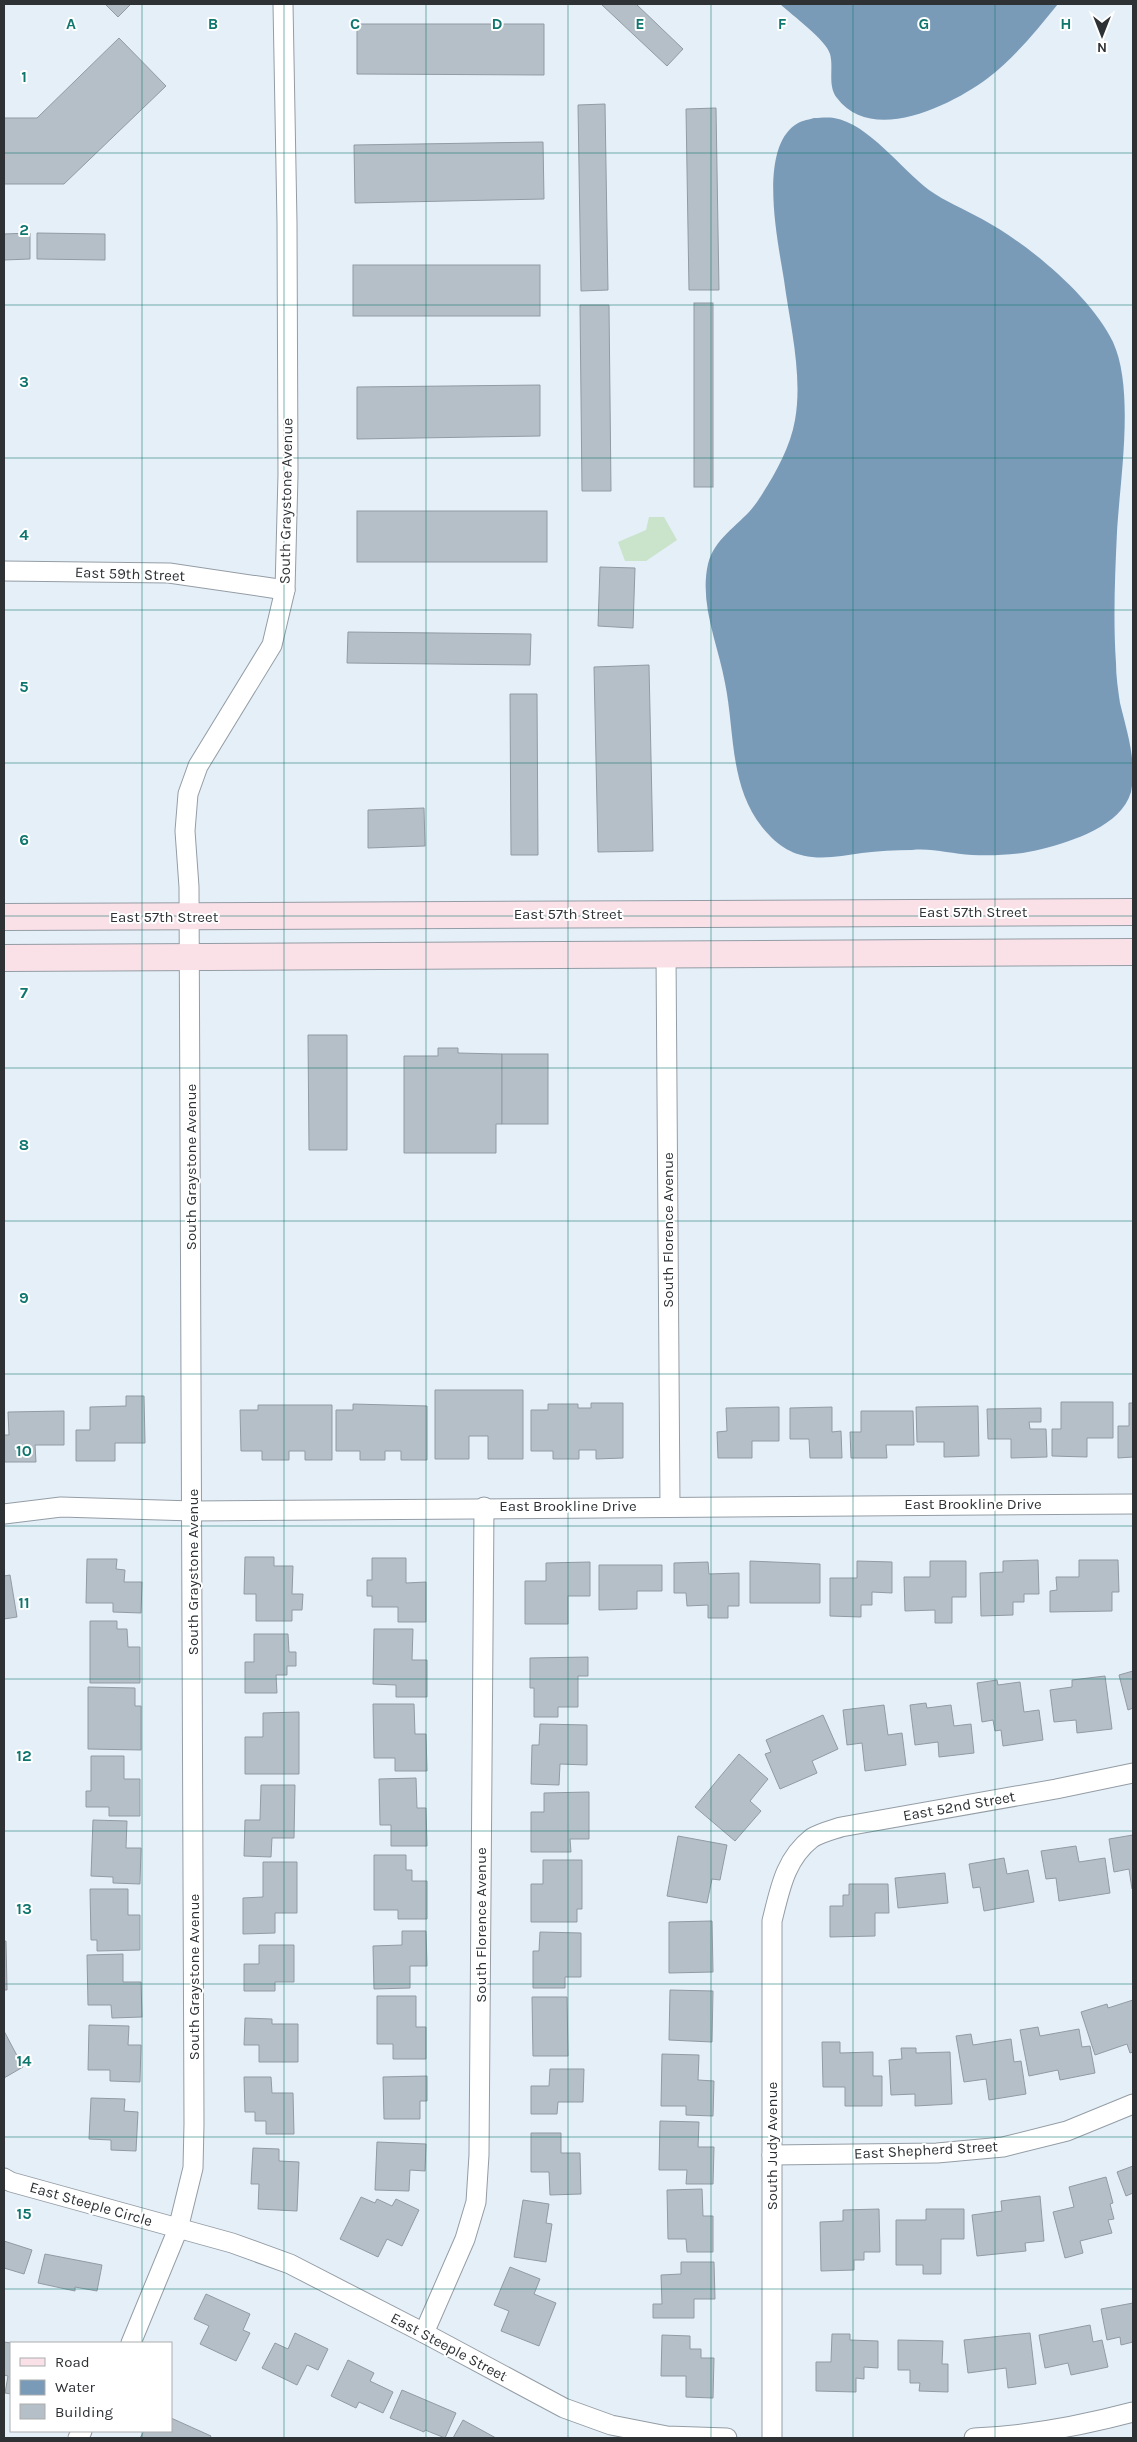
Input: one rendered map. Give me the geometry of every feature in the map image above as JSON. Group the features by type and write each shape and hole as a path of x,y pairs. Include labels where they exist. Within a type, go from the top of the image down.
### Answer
{"main road":[{"name":"East 57th Street","path":"4,917 1133,912"},
{"path":"4,958 1133,952"}],"street":[{"name":"South Graystone Avenue","path":"131,2342 178,2229 192,2168 194,2124 193,1511 190,916 186,831 188,794 202,759 272,645 285,590 288,475 287,223 283,4"},
{"name":"East 59th Street","path":"4,571 169,572 285,590"},
{"name":"South Florence Avenue","path":"666,954 670,1506"},
{"name":"East Brookline Drive","path":"4,1514 60,1507 193,1511 484,1507 1133,1504"},
{"name":"South Florence Avenue","path":"424,2332 465,2239 476,2202 479,2145 484,1507"},
{"name":"East 52nd Street","path":"792,1857 814,1837 842,1827 1056,1789 1133,1773"},
{"name":"South Judy Avenue","path":"772,2438 772,1921 780,1889 792,1857"},
{"name":"East Shepherd Street","path":"772,2155 936,2152 1003,2147 1067,2131 1133,2104"},
{"name":"East Steeple Circle","path":"4,2178 11,2182 178,2229"},
{"name":"East Steeple Street","path":"178,2229 232,2243 290,2264 424,2332 564,2408 611,2425 667,2436 727,2438"},
{"path":"974,2438 1014,2436 1069,2428 1133,2412"}],"green space":[{"path":"649,517 664,517 677,540 646,561 625,561 618,542 646,530"}],"water":[{"path":"780,4 1058,4 1034,33 998,70 973,89 934,109 912,116 870,119 852,112 837,98 831,82 830,54 823,42"},
{"path":"814,118 834,118 860,129 884,148 929,190 1019,242 1074,289 1103,324 1113,342 1120,362 1125,409 1114,614 1116,673 1120,703 1132,758 1133,780 1126,804 1117,814 1107,823 1068,842 1025,853 1007,855 957,854 935,850 893,850 831,857 804,856 790,851 772,838 751,811 744,794 738,776 722,668 710,624 706,579 711,554 723,538 757,502 780,463 793,431 797,403 797,368 775,221 774,175 777,155 784,138 795,125"}],"building":[{"path":"105,4 131,4 118,17"},
{"path":"601,4 636,4 683,49 667,66"},
{"path":"357,24 544,24 544,75 357,74"},
{"path":"119,38 166,86 64,184 4,184 4,118 37,118"},
{"path":"605,104 608,290 581,291 578,105"},
{"path":"716,108 719,290 689,290 686,109"},
{"path":"543,142 544,199 355,203 354,145"},
{"path":"30,233 30,259 4,260 4,234"},
{"path":"37,233 105,234 105,260 37,259"},
{"path":"353,265 540,265 540,316 353,316"},
{"path":"694,303 713,303 713,487 694,487"},
{"path":"580,305 609,305 611,491 582,491"},
{"path":"540,385 540,436 357,439 357,387"},
{"path":"357,511 547,511 547,562 357,562"},
{"path":"600,567 635,568 633,628 598,626"},
{"path":"348,632 531,634 530,665 347,663"},
{"path":"649,665 653,851 598,852 594,667"},
{"path":"510,694 537,694 538,855 511,855"},
{"path":"424,808 425,846 368,848 368,810"},
{"path":"308,1035 347,1035 347,1150 309,1150"},
{"path":"438,1048 458,1048 458,1053 502,1054 502,1124 496,1124 496,1153 404,1153 404,1056 438,1056"},
{"path":"502,1054 548,1054 548,1124 502,1124"},
{"path":"435,1390 523,1390 523,1459 488,1459 488,1436 469,1436 469,1459 435,1459"},
{"path":"126,1396 144,1396 145,1443 115,1443 115,1461 76,1461 76,1430 90,1430 90,1407 126,1406"},
{"path":"1061,1402 1113,1402 1113,1438 1087,1438 1087,1457 1052,1456 1052,1429 1061,1429"},
{"path":"591,1403 623,1403 623,1458 596,1459 596,1450 579,1450 579,1459 553,1459 553,1451 531,1451 531,1410 548,1410 548,1404 578,1404 578,1408 591,1408"},
{"path":"1129,1403 1133,1403 1133,1457 1118,1458 1118,1426 1129,1426"},
{"path":"353,1404 427,1406 427,1460 401,1460 401,1451 385,1451 385,1460 360,1460 360,1451 336,1451 336,1410 353,1410"},
{"path":"258,1405 332,1405 332,1460 305,1460 305,1451 289,1451 289,1460 262,1460 262,1451 241,1451 240,1410 258,1410"},
{"path":"978,1406 979,1456 944,1457 944,1442 917,1442 916,1407"},
{"path":"779,1407 779,1441 752,1441 752,1458 718,1458 717,1432 727,1431 726,1408"},
{"path":"832,1407 832,1432 841,1431 842,1458 810,1458 809,1439 790,1439 790,1408"},
{"path":"1041,1408 1041,1422 1029,1422 1030,1429 1046,1429 1047,1457 1011,1458 1011,1439 988,1439 987,1409"},
{"path":"64,1411 64,1445 35,1445 36,1462 4,1462 4,1435 9,1435 8,1412"},
{"path":"861,1411 913,1411 914,1445 886,1445 887,1458 851,1458 850,1432 861,1432"},
{"path":"245,1557 274,1557 274,1566 293,1566 292,1594 303,1594 302,1610 292,1610 292,1621 256,1621 256,1594 244,1594"},
{"path":"372,1558 406,1558 406,1583 426,1582 426,1622 398,1622 398,1607 372,1607 372,1596 367,1596 367,1580 372,1580"},
{"path":"87,1559 117,1559 116,1569 125,1570 124,1582 142,1582 141,1613 113,1612 113,1603 86,1603"},
{"path":"1038,1560 1039,1594 1024,1594 1024,1602 1013,1602 1013,1615 981,1616 980,1573 1003,1572 1003,1561"},
{"path":"1079,1560 1118,1560 1119,1592 1112,1592 1112,1611 1050,1612 1050,1591 1057,1590 1056,1577 1079,1577"},
{"path":"750,1561 820,1564 820,1603 750,1603"},
{"path":"857,1561 892,1562 892,1593 872,1592 872,1605 861,1605 861,1617 830,1616 830,1578 857,1578"},
{"path":"930,1561 966,1561 966,1597 952,1597 952,1623 935,1623 935,1610 905,1611 904,1577 930,1577"},
{"path":"590,1562 590,1596 568,1596 568,1624 525,1624 525,1581 546,1581 546,1563"},
{"path":"708,1562 709,1574 739,1573 739,1606 728,1606 728,1618 708,1618 708,1605 687,1606 686,1593 674,1593 674,1563"},
{"path":"599,1565 662,1565 662,1591 637,1591 637,1609 599,1610"},
{"path":"10,1575 17,1617 4,1619 4,1576"},
{"path":"90,1621 117,1621 117,1629 127,1629 128,1647 140,1647 140,1683 90,1683"},
{"path":"374,1629 413,1629 412,1660 427,1660 427,1697 396,1697 396,1685 373,1684"},
{"path":"254,1634 288,1634 289,1652 296,1652 296,1666 287,1666 287,1675 276,1675 277,1693 245,1693 245,1662 254,1662"},
{"path":"588,1657 588,1676 578,1676 578,1707 558,1707 558,1717 534,1717 534,1688 530,1688 530,1658"},
{"path":"1133,1671 1133,1708 1128,1710 1119,1675"},
{"path":"1105,1676 1112,1729 1077,1733 1076,1720 1054,1722 1050,1690 1072,1687 1072,1680"},
{"path":"997,1680 998,1685 1020,1682 1024,1712 1039,1710 1043,1740 1003,1746 1001,1730 995,1731 993,1720 982,1722 977,1683"},
{"path":"88,1687 135,1688 135,1706 141,1706 141,1750 88,1749"},
{"path":"926,1703 927,1708 951,1705 954,1726 971,1724 974,1753 939,1757 938,1742 915,1745 910,1705"},
{"path":"373,1704 414,1704 415,1734 426,1734 427,1771 395,1771 395,1758 374,1758"},
{"path":"884,1705 888,1735 902,1733 906,1765 865,1771 862,1743 847,1745 843,1710"},
{"path":"299,1712 299,1774 245,1774 245,1737 263,1737 263,1713"},
{"path":"823,1715 838,1749 812,1761 817,1773 780,1789 765,1754 771,1752 766,1740"},
{"path":"540,1724 587,1725 587,1765 560,1764 559,1785 531,1784 532,1745 539,1745"},
{"path":"739,1754 768,1779 750,1801 761,1811 735,1841 695,1807"},
{"path":"91,1756 124,1756 124,1779 140,1779 140,1816 109,1816 109,1807 86,1807 86,1791 91,1791"},
{"path":"416,1778 417,1808 426,1808 427,1846 391,1846 391,1825 380,1825 379,1779"},
{"path":"261,1785 295,1785 294,1838 272,1838 271,1857 244,1856 245,1820 260,1820"},
{"path":"589,1792 589,1839 570,1839 571,1852 531,1852 531,1812 544,1812 544,1793"},
{"path":"93,1820 127,1821 126,1848 141,1848 140,1884 113,1883 113,1877 91,1876"},
{"path":"1133,1835 1132,1889 1129,1869 1114,1872 1109,1839"},
{"path":"678,1836 727,1845 720,1880 712,1879 707,1903 667,1896"},
{"path":"1076,1846 1079,1862 1105,1858 1110,1893 1059,1901 1056,1878 1046,1879 1041,1851"},
{"path":"374,1855 406,1855 406,1870 412,1870 412,1881 427,1881 427,1919 398,1919 398,1910 374,1910"},
{"path":"1004,1858 1007,1874 1028,1870 1034,1902 984,1911 980,1887 973,1888 969,1864"},
{"path":"543,1860 582,1860 582,1909 577,1909 577,1922 531,1922 531,1884 543,1884"},
{"path":"263,1862 297,1862 297,1913 275,1913 275,1933 243,1934 243,1898 263,1897"},
{"path":"945,1873 948,1903 898,1908 895,1878"},
{"path":"849,1884 888,1884 889,1913 875,1913 875,1936 830,1937 830,1906 843,1906 843,1895 849,1895"},
{"path":"90,1889 128,1889 128,1915 140,1915 140,1950 97,1951 97,1940 91,1940"},
{"path":"712,1921 713,1972 669,1973 669,1922"},
{"path":"402,1931 426,1931 427,1966 410,1966 410,1988 374,1989 373,1946 402,1945"},
{"path":"540,1932 581,1933 581,1977 565,1977 565,1988 533,1988 533,1951 539,1951"},
{"path":"4,1941 6,1941 7,1990 4,1990"},
{"path":"259,1945 294,1945 294,1982 275,1982 275,1991 244,1991 244,1964 259,1964"},
{"path":"123,1954 123,1982 141,1982 142,2017 112,2018 111,2005 88,2005 87,1955"},
{"path":"670,1990 713,1991 712,2042 669,2040"},
{"path":"377,1996 416,1996 416,2027 426,2027 426,2059 393,2059 393,2044 377,2044"},
{"path":"532,1997 567,1997 568,2056 533,2056"},
{"path":"1133,2000 1133,2052 1130,2053 1127,2044 1095,2055 1081,2012 1107,2004 1108,2008"},
{"path":"245,2018 272,2019 272,2024 298,2024 298,2062 259,2062 259,2045 244,2045"},
{"path":"89,2025 129,2026 128,2045 141,2045 140,2082 110,2081 110,2070 88,2070"},
{"path":"1038,2027 1040,2036 1079,2029 1082,2047 1090,2046 1095,2073 1060,2080 1058,2070 1029,2076 1020,2030"},
{"path":"4,2031 23,2067 4,2078"},
{"path":"971,2034 973,2045 1011,2039 1014,2062 1021,2061 1026,2094 989,2100 986,2079 964,2082 956,2036"},
{"path":"822,2042 840,2042 840,2053 873,2052 873,2076 882,2076 882,2106 845,2106 845,2087 823,2087"},
{"path":"901,2048 916,2048 916,2053 950,2052 952,2104 915,2106 915,2094 891,2095 889,2060 902,2059"},
{"path":"662,2054 699,2055 698,2080 714,2081 713,2116 686,2115 686,2106 661,2106"},
{"path":"550,2069 584,2069 583,2102 558,2102 557,2114 531,2114 531,2086 549,2086"},
{"path":"427,2076 427,2101 420,2101 420,2119 384,2119 383,2077"},
{"path":"244,2077 271,2077 272,2093 293,2093 294,2134 266,2134 266,2121 255,2121 255,2112 245,2112"},
{"path":"91,2098 125,2099 124,2111 138,2112 136,2151 111,2150 111,2140 89,2139"},
{"path":"660,2121 699,2122 698,2147 714,2147 713,2184 686,2184 687,2170 659,2170"},
{"path":"531,2133 561,2133 561,2153 580,2153 581,2194 550,2195 549,2172 531,2172"},
{"path":"377,2142 426,2144 425,2171 410,2170 409,2191 375,2190"},
{"path":"253,2148 279,2149 279,2161 299,2162 297,2211 258,2209 259,2184 251,2184"},
{"path":"1133,2166 1133,2193 1126,2196 1117,2172"},
{"path":"1106,2177 1113,2203 1110,2204 1114,2219 1108,2220 1112,2233 1080,2241 1083,2253 1065,2258 1053,2212 1074,2207 1069,2187"},
{"path":"702,2189 703,2216 713,2216 713,2252 687,2252 686,2239 668,2239 667,2190"},
{"path":"1040,2196 1044,2241 1025,2243 1026,2251 977,2256 972,2215 1002,2211 1001,2201"},
{"path":"361,2197 375,2203 377,2199 392,2206 396,2199 419,2210 402,2246 387,2239 378,2257 340,2239"},
{"path":"523,2200 549,2204 546,2223 552,2224 546,2262 514,2257"},
{"path":"879,2209 880,2252 864,2252 864,2260 854,2260 854,2270 821,2271 820,2222 843,2221 843,2210"},
{"path":"926,2209 964,2209 964,2239 941,2239 941,2274 923,2274 923,2265 896,2265 896,2220 926,2220"},
{"path":"4,2241 32,2250 24,2274 4,2268"},
{"path":"45,2254 102,2265 97,2291 75,2287 75,2291 38,2283"},
{"path":"681,2262 714,2262 715,2299 694,2299 694,2318 653,2318 653,2304 662,2304 661,2275 681,2274"},
{"path":"510,2267 540,2279 534,2294 556,2303 539,2346 501,2331 509,2311 494,2305"},
{"path":"206,2294 250,2314 243,2330 250,2333 236,2361 200,2344 209,2326 194,2319"},
{"path":"1133,2303 1133,2342 1121,2345 1120,2337 1107,2340 1101,2309"},
{"path":"1090,2325 1093,2342 1102,2340 1108,2367 1071,2375 1068,2363 1045,2368 1039,2335"},
{"path":"295,2333 328,2349 318,2370 307,2365 297,2385 262,2368 275,2343 288,2349"},
{"path":"1030,2333 1036,2384 1008,2388 1006,2368 968,2373 964,2340"},
{"path":"832,2334 850,2334 850,2340 878,2341 878,2368 864,2367 864,2379 856,2378 856,2392 816,2391 816,2362 831,2362"},
{"path":"662,2335 690,2336 690,2349 701,2349 701,2358 714,2358 713,2398 686,2397 686,2376 661,2376"},
{"path":"898,2340 943,2341 942,2364 948,2364 948,2392 919,2391 920,2383 910,2383 910,2370 898,2370"},
{"path":"4,2342 10,2343 10,2394 5,2393 8,2376 4,2375"},
{"path":"348,2360 374,2373 370,2381 393,2392 383,2413 359,2402 356,2408 331,2396"},
{"path":"402,2390 456,2413 445,2438 425,2430 424,2432 390,2418"},
{"path":"172,2418 211,2436 210,2438 140,2438 143,2432 172,2432"},
{"path":"463,2420 496,2438 453,2438"}]}
